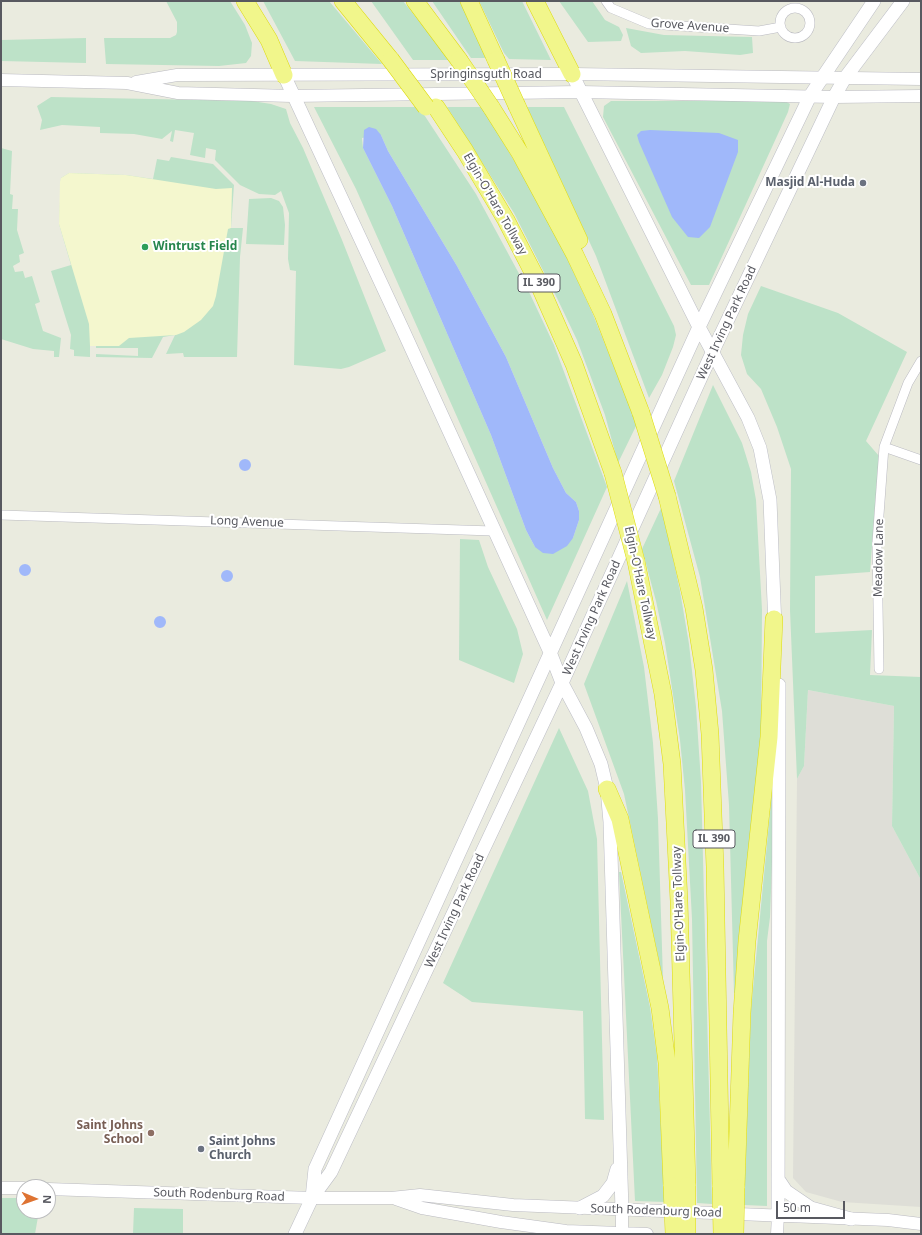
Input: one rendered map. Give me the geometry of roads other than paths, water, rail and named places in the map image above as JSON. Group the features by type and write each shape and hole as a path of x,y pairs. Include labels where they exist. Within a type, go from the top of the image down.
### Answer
{"highway":[{"path":"245,1 269,40 284,75"},
{"path":"343,1 397,60"},
{"name":"Elgin-O'Hare Tollway","path":"356,1 397,60 465,151 506,220 552,312 574,364 613,473 636,561 661,686 672,764 679,894 679,1186 687,1234"},
{"name":"IL 390","path":"415,1 492,107 544,197 575,255 603,314 641,413 666,496 694,608 704,670 710,734 729,1187 722,1234"},
{"path":"469,1 596,280 603,314"},
{"path":"535,1 572,74"},
{"path":"735,1234 729,1187 747,941 769,737 774,619"},
{"path":"607,789 620,819 661,1015 679,1186 674,1234"}],"main road":[{"name":"West Irving Park Road","path":"312,1198 315,1169 699,327 810,96 874,1"},
{"name":"West Irving Park Road","path":"296,1234 312,1198 331,1172 562,683 712,353 834,97 845,78 903,1"},
{"path":"572,74 712,353 748,418 760,448 767,476 770,500 774,619 779,656 780,796 778,1215"},
{"path":"284,75 292,96 402,328 493,531 550,652 562,683 586,728 601,764 607,789 610,822 622,1210"},
{"path":"580,1208 603,1196 613,1183 620,1158"},
{"path":"778,1179 786,1191 811,1208 851,1219"}],"street":[{"name":"Grove Avenue","path":"606,1 611,8 649,24 759,31 781,27"},
{"name":"Springinsguth Road","path":"127,83 177,75 572,74 921,79"},
{"name":"Springinsguth Road","path":"1,80 127,83 178,93 292,96 580,92 834,97 921,96"},
{"name":"Meadow Lane","path":"879,669 877,542 884,447 908,383 921,361"},
{"path":"884,447 921,460"},
{"name":"Long Avenue","path":"1,515 493,531"},
{"path":"1,1188 16,1188"},
{"name":"South Rodenburg Road","path":"56,1189 312,1198 391,1198 420,1196 514,1205 888,1220 921,1224"},
{"name":"South Rodenburg Road","path":"391,1198 422,1208 570,1232 647,1234"},
{"path":"622,1210 622,1234"},
{"path":"777,1234 778,1215"}],"water":[{"path":"369,127 376,129 381,135 388,151 457,266 506,357 553,468 566,493 576,502 579,511 579,520 573,538 567,546 553,554 543,553 535,547 526,530 491,435 392,206 363,148 364,130"},
{"path":"650,130 719,133 738,140 738,152 710,227 699,238 688,237 672,217 637,135 641,131"},
{"path":"243,459 247,459 251,465 247,471 243,471 239,467 239,463"},
{"path":"23,564 27,564 31,570 27,576 23,576 19,572 19,568"},
{"path":"225,570 229,570 233,576 229,582 225,582 221,578 221,574"},
{"path":"158,616 162,616 166,622 162,628 158,628 154,624 154,620"}],"place":[{"name":"Masjid Al-Huda","path":"863,183"},
{"name":"Wintrust Field","path":"145,247"},
{"name":"Saint Johns School","path":"151,1133"},
{"name":"Saint Johns Church","path":"201,1149"}]}
